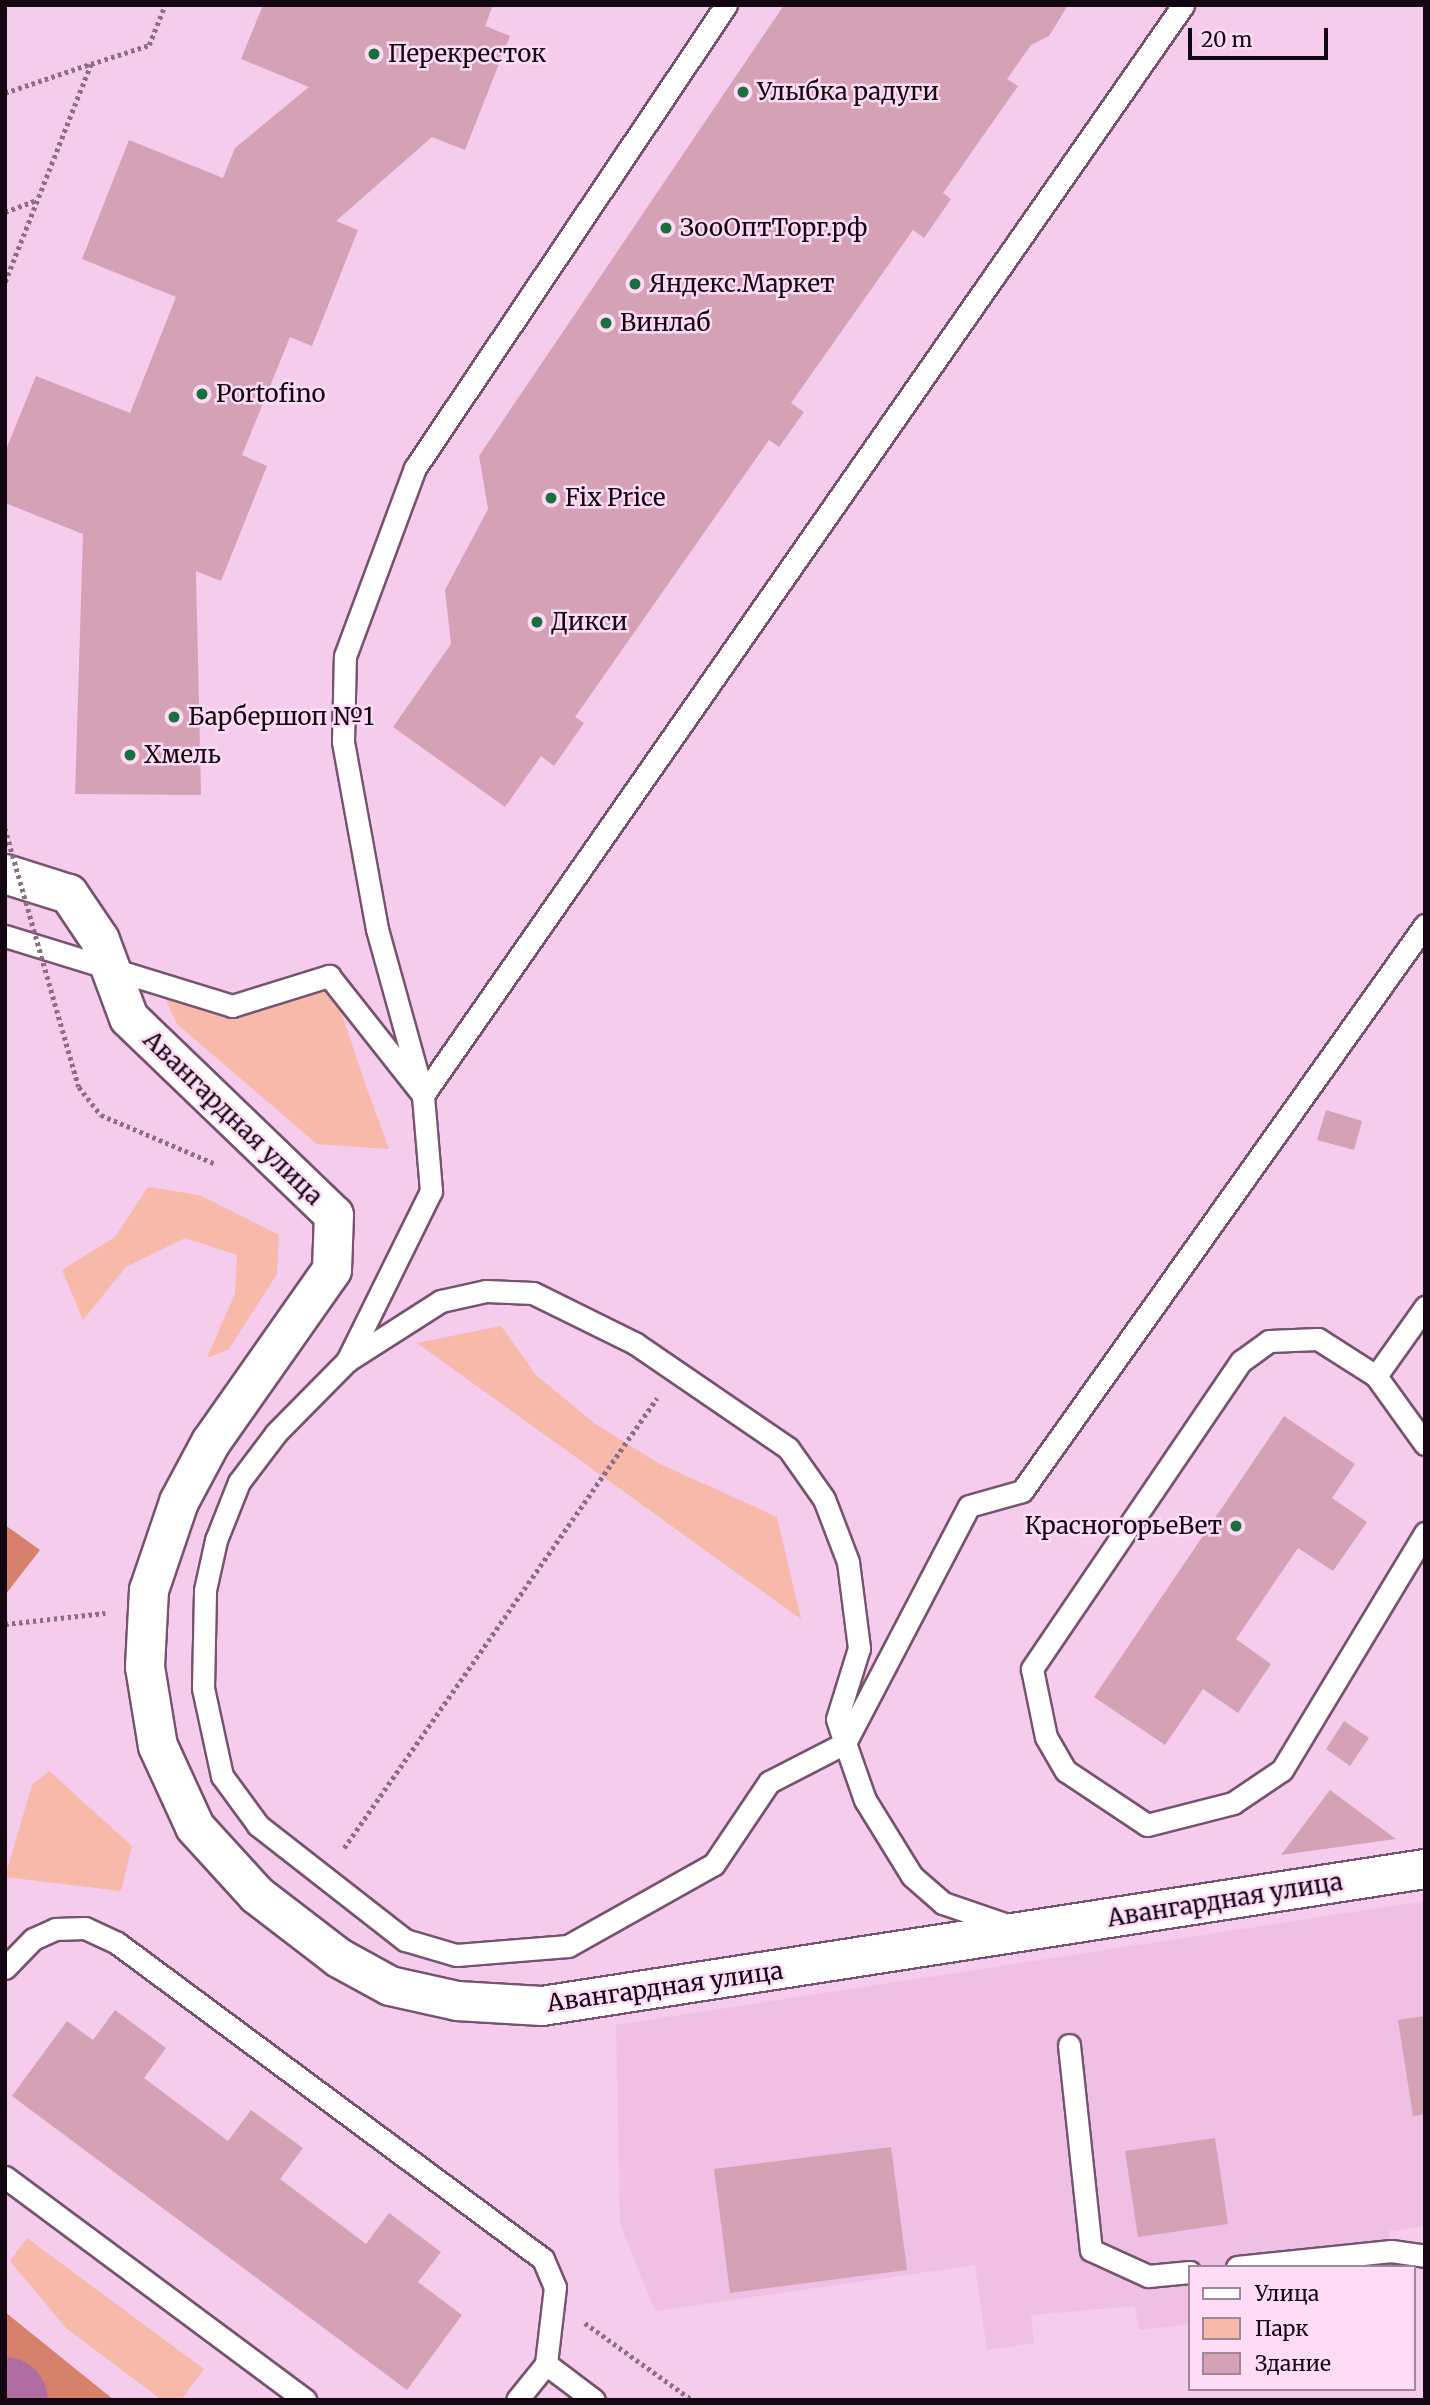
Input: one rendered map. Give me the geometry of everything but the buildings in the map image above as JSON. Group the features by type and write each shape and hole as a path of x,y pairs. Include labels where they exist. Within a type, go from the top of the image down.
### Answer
{"street":[{"name":"Авангардная улица","path":"5,874 69,894 100,940 129,1018 268,1146 334,1215 332,1270 211,1442 179,1502 149,1608 145,1667 158,1746 195,1827 257,1895 339,1958 390,1986 457,2001 542,2006 1425,1869"}],"lane":[{"path":"347,1361 431,1191 423,1095 377,929 345,755 345,656 415,468 726,5"},
{"path":"423,1095 1183,5"},
{"path":"1025,1931 943,1903 912,1876 865,1800 845,1743 837,1719 859,1647 848,1562 824,1499 788,1448 636,1344 533,1293 486,1291 441,1301 347,1361 276,1433 239,1482 215,1540 205,1590 203,1688 222,1776 258,1825 405,1940 456,1955 568,1945 714,1864 769,1782 845,1743 969,1506 1022,1491 1425,925"},
{"path":"5,936 232,1006 329,976 423,1095"},
{"path":"1376,1376 1425,1307"},
{"path":"1425,1444 1376,1376 1318,1339 1294,1336 1269,1341 1241,1362 1032,1669 1046,1737 1066,1771 1147,1825 1233,1803 1282,1770 1425,1533"},
{"path":"5,1968 33,1940 55,1929 85,1928 117,1943 543,2259 553,2300 546,2364 517,2400"},
{"path":"1069,2045 1091,2250 1148,2276 1188,2272"},
{"path":"5,2177 305,2400"},
{"path":"1256,2265 1391,2251 1425,2256"},
{"path":"546,2364 594,2400"}],"path":[{"path":"5,93 149,45 165,5"},
{"path":"5,282 91,64"},
{"path":"5,212 37,200"},
{"path":"5,828 79,1087 101,1115 234,1172 268,1146"},
{"path":"337,1859 675,1372"},
{"path":"5,1624 149,1608"},
{"path":"553,2300 692,2400"}],"shaded area":[{"path":"5,1525 40,1550 5,1595"},
{"path":"1425,1901 1425,2226 1389,2231 1393,2265 1188,2265 1188,2324 1139,2330 1135,2306 1031,2315 1034,2343 987,2350 975,2265 655,2311 620,2223 616,2025"},
{"path":"5,2312 114,2400 5,2400"}],"green space":[{"path":"329,976 389,1149 317,1144 177,1024 158,983 232,1006"},
{"path":"148,1187 199,1195 279,1235 277,1274 229,1349 207,1358 235,1293 237,1255 185,1238 126,1267 83,1320 62,1270 115,1237"},
{"path":"501,1326 536,1375 594,1423 658,1463 777,1517 801,1619 417,1343"},
{"path":"49,1771 132,1846 121,1891 5,1877 32,1785"},
{"path":"27,2238 204,2369 181,2400 162,2400 66,2328 10,2261"}],"place":[{"name":"Перекресток","path":"374,54"},
{"name":"Улыбка радуги","path":"743,92"},
{"name":"ЗооОптТорг.рф","path":"666,228"},
{"name":"Яндекс.Маркет","path":"635,284"},
{"name":"Винлаб","path":"606,323"},
{"name":"Portofino","path":"202,394"},
{"name":"Fix Price","path":"551,498"},
{"name":"Дикси","path":"537,622"},
{"name":"Барбершоп №1","path":"174,717"},
{"name":"Хмель","path":"130,755"},
{"name":"КрасногорьеВет","path":"1236,1526"}]}
